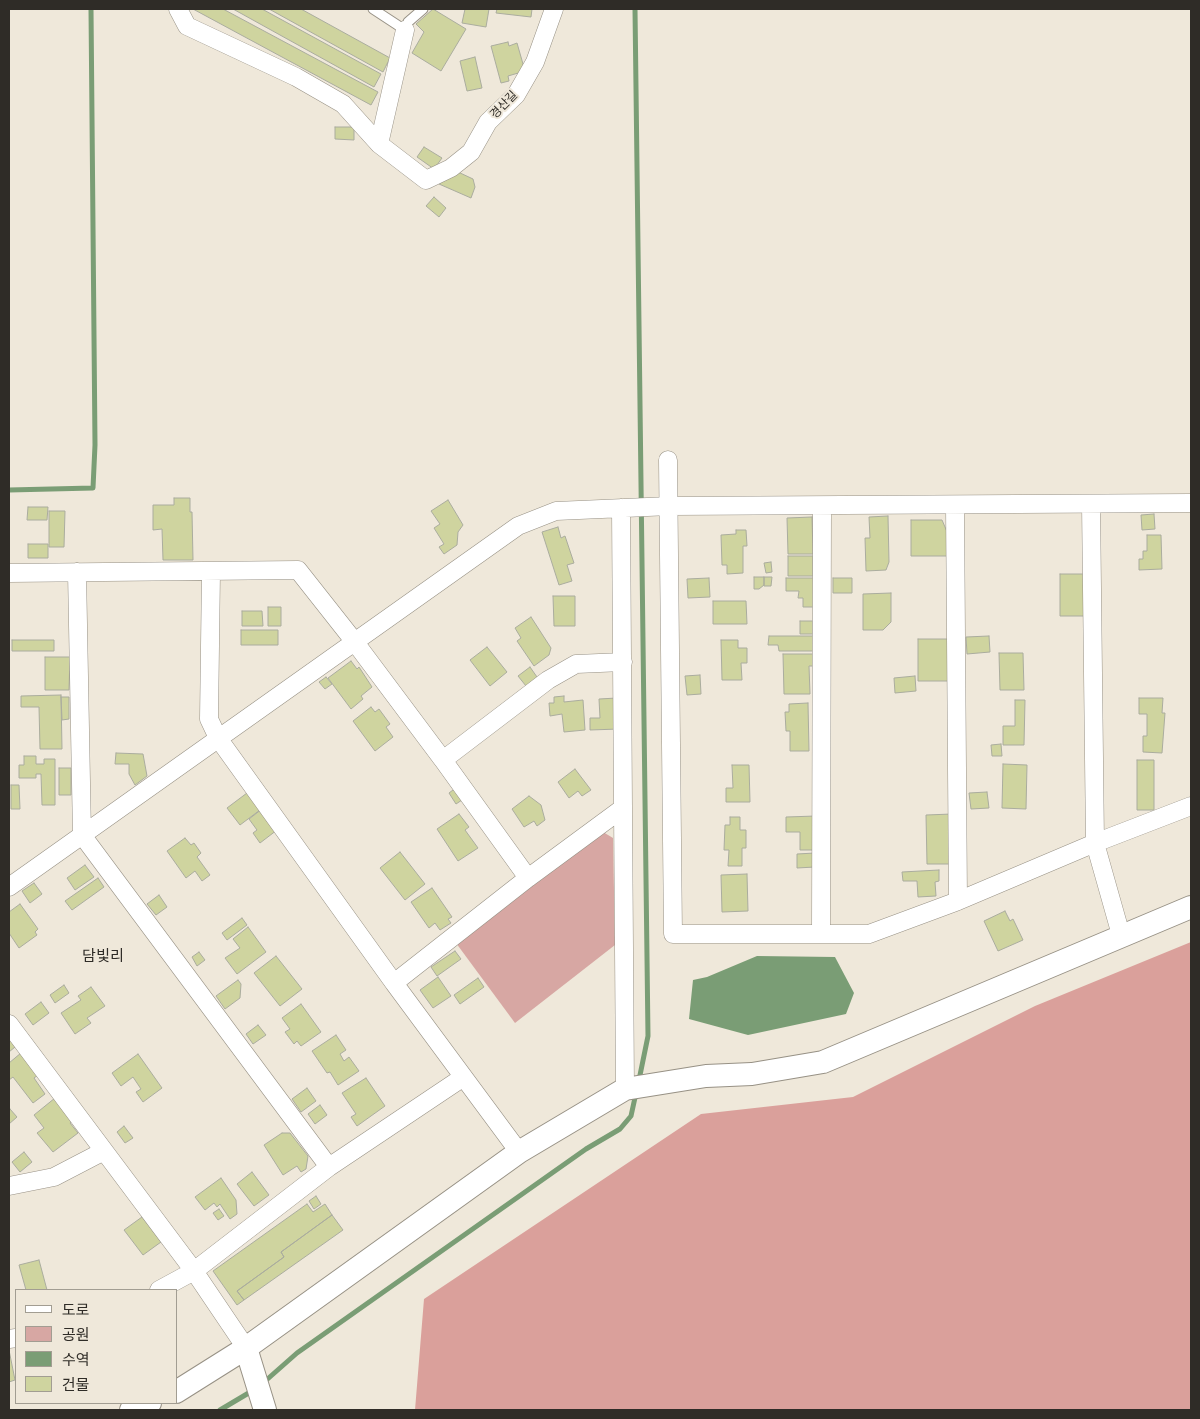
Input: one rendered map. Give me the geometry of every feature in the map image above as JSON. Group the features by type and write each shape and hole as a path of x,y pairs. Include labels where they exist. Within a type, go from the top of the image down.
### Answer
{"street":[{"name":"경산길","path":"178,9 187,26 296,77 343,104 379,144 426,180 451,168 471,152 488,122 516,95 535,62 554,9"},
{"path":"379,144 405,30"},
{"path":"668,460 674,934 869,934 958,902 1095,843 1191,806"},
{"path":"9,887 518,526 556,511 670,506 1191,503"},
{"path":"1091,504 1095,843 1121,935"},
{"path":"954,505 958,902"},
{"path":"821,933 822,506"},
{"path":"621,508 624,1089"},
{"path":"9,573 298,570 443,760 528,878"},
{"path":"76,572 82,834 329,1167"},
{"path":"211,572 209,719 218,738 462,1078 519,1152"},
{"path":"443,760 548,680 576,664 623,662"},
{"path":"394,983 528,878 623,808"},
{"path":"178,1391 249,1355 519,1152 624,1089 706,1076 752,1074 823,1062 1191,907"},
{"path":"9,1024 194,1271 249,1355 265,1410"},
{"path":"161,1289 194,1271 329,1167 462,1078"},
{"path":"9,1186 54,1177 104,1151"},
{"path":"131,1410 147,1404"}],"lane":[{"path":"373,9 405,30 408,22 423,9"}],"green space":[{"path":"603,832 613,838 615,945 515,1023 456,943"}],"shaded area":[{"path":"1191,942 1191,1410 415,1410 424,1299 701,1114 853,1097 1035,1006"}],"water":[{"path":"757,956 835,957 854,993 846,1014 748,1035 689,1019 693,980 707,977"}],"building":[{"path":"193,9 223,9 378,92 371,105"},
{"path":"233,9 262,9 381,74 374,87"},
{"path":"269,9 301,9 390,58 383,72"},
{"path":"433,9 466,29 441,71 412,53 424,32 416,24"},
{"path":"465,9 489,9 486,27 462,23"},
{"path":"497,9 532,9 531,17 496,13"},
{"path":"508,42 509,46 517,43 525,71 508,76 509,81 501,83 491,46"},
{"path":"475,57 482,88 467,91 460,61"},
{"path":"335,127 354,127 354,140 335,139"},
{"path":"424,147 442,158 434,169 417,157"},
{"path":"458,172 473,179 475,187 471,198 439,184 452,173"},
{"path":"434,197 446,208 439,217 426,206"},
{"path":"174,498 190,498 193,560 163,560 162,529 153,530 153,505 174,505"},
{"path":"448,500 463,525 458,532 457,545 444,554 439,547 444,544 434,528 440,524 431,511"},
{"path":"28,507 48,507 47,520 27,520"},
{"path":"49,511 65,511 64,547 49,547"},
{"path":"1154,514 1155,529 1142,530 1141,515"},
{"path":"888,516 889,562 886,570 866,571 865,538 870,538 869,517"},
{"path":"812,517 813,554 788,554 787,518"},
{"path":"911,520 942,520 948,534 948,556 911,556"},
{"path":"558,527 561,538 565,536 574,563 567,565 572,581 559,585 542,532"},
{"path":"736,530 746,530 747,546 743,546 743,573 727,574 727,565 722,565 721,535 736,534"},
{"path":"1147,535 1161,535 1162,569 1139,570 1139,559 1143,559 1143,551 1147,551"},
{"path":"28,544 48,544 48,558 28,558"},
{"path":"788,556 813,556 813,576 788,576"},
{"path":"771,562 772,572 766,573 764,563"},
{"path":"1060,574 1086,574 1086,616 1060,616"},
{"path":"754,577 764,577 764,585 759,589 754,589"},
{"path":"764,577 772,577 771,586 764,586"},
{"path":"709,578 710,597 688,598 687,579"},
{"path":"786,578 814,578 814,607 803,607 803,598 798,598 799,591 786,591"},
{"path":"833,578 852,578 852,593 833,593"},
{"path":"891,593 891,622 883,630 863,630 863,594"},
{"path":"553,596 575,596 575,626 554,626"},
{"path":"713,601 746,601 747,624 713,624"},
{"path":"268,607 281,607 281,626 268,626"},
{"path":"242,611 262,611 263,626 242,626"},
{"path":"531,617 551,648 549,655 534,666 517,641 521,638 515,628"},
{"path":"800,621 813,621 813,634 800,634"},
{"path":"241,630 278,630 278,645 241,645"},
{"path":"769,636 814,636 814,651 779,651 778,645 768,645"},
{"path":"989,636 990,652 967,654 966,637"},
{"path":"918,639 949,639 949,681 918,681"},
{"path":"12,640 54,640 54,651 12,651"},
{"path":"721,640 738,640 738,648 747,648 747,663 741,663 742,680 722,680"},
{"path":"487,647 507,672 490,686 470,660"},
{"path":"999,653 1023,653 1024,690 1000,690"},
{"path":"783,654 814,654 814,666 809,666 810,694 784,694"},
{"path":"45,657 70,657 69,690 45,690"},
{"path":"351,661 357,669 359,667 372,687 361,696 363,699 351,709 328,678"},
{"path":"530,667 537,677 526,686 518,676"},
{"path":"700,675 701,694 687,695 685,676"},
{"path":"915,676 916,691 895,693 894,678"},
{"path":"326,677 332,684 325,689 319,682"},
{"path":"61,695 62,749 40,749 39,707 21,707 21,696"},
{"path":"564,696 564,702 583,700 585,730 564,732 562,714 550,716 549,703 554,703 554,697"},
{"path":"61,697 69,697 69,719 62,720"},
{"path":"617,698 619,729 590,730 590,718 600,718 599,699"},
{"path":"1139,698 1163,698 1162,713 1165,713 1162,753 1143,752 1143,736 1147,736 1147,714 1139,714"},
{"path":"1015,700 1025,700 1024,745 1003,745 1003,726 1015,726"},
{"path":"808,703 809,751 790,751 790,731 786,731 785,712 789,712 789,704"},
{"path":"371,707 375,712 379,709 390,724 386,727 393,737 375,751 353,721"},
{"path":"1001,744 1002,756 992,756 991,745"},
{"path":"116,753 143,754 147,776 135,785 129,774 129,764 115,764"},
{"path":"24,756 36,756 36,764 44,764 44,759 55,759 55,805 42,805 41,774 36,774 36,778 19,778 19,765 24,765"},
{"path":"1137,760 1154,760 1154,810 1137,810"},
{"path":"1003,764 1027,765 1026,809 1002,808"},
{"path":"732,765 749,765 750,802 726,802 726,788 733,788"},
{"path":"59,768 71,768 71,795 59,795"},
{"path":"575,769 591,790 582,796 578,791 569,798 558,782"},
{"path":"11,785 19,785 20,809 11,809"},
{"path":"457,787 465,798 456,804 449,793"},
{"path":"987,792 989,808 971,809 969,793"},
{"path":"247,793 260,810 240,825 227,808"},
{"path":"529,796 541,805 545,820 537,826 534,821 524,827 512,809"},
{"path":"262,809 277,830 260,843 253,833 257,830 249,819"},
{"path":"459,814 469,827 465,830 478,848 458,861 437,829"},
{"path":"952,814 950,864 927,864 926,815"},
{"path":"816,816 817,850 800,850 800,832 786,832 786,817"},
{"path":"730,817 740,817 740,830 746,830 746,848 742,848 742,866 728,866 729,850 724,850 725,825 730,825"},
{"path":"185,838 191,845 194,843 201,853 197,857 210,875 202,881 195,871 186,878 167,851"},
{"path":"400,852 425,884 405,900 380,868"},
{"path":"815,853 815,867 797,868 797,854"},
{"path":"85,865 94,877 75,890 67,878"},
{"path":"939,870 939,881 935,882 936,896 918,897 917,881 903,881 902,872"},
{"path":"747,874 748,911 722,912 721,875"},
{"path":"98,878 104,887 72,910 65,901"},
{"path":"34,883 42,894 30,903 22,891"},
{"path":"432,888 452,917 448,919 451,923 440,930 435,923 429,928 411,902"},
{"path":"159,895 167,907 156,915 147,904"},
{"path":"20,904 38,929 35,932 37,935 19,948 9,933 9,912"},
{"path":"1005,911 1010,921 1013,919 1023,940 998,951 984,921"},
{"path":"242,918 247,925 227,940 222,933"},
{"path":"248,927 266,952 237,974 225,958 240,948 233,939"},
{"path":"455,951 461,959 437,976 431,967"},
{"path":"199,952 205,960 197,966 192,957"},
{"path":"276,956 302,989 280,1006 254,973"},
{"path":"438,977 451,996 433,1008 420,990"},
{"path":"478,978 484,987 460,1004 454,995"},
{"path":"238,980 241,984 240,998 225,1009 216,996"},
{"path":"64,985 69,993 55,1003 50,995"},
{"path":"91,987 105,1006 87,1018 91,1023 75,1034 61,1013 81,1000 78,996"},
{"path":"41,1002 49,1013 33,1025 25,1014"},
{"path":"301,1004 321,1032 301,1046 297,1041 294,1044 285,1032 290,1029 282,1018"},
{"path":"258,1025 266,1035 253,1044 246,1034"},
{"path":"336,1035 346,1050 340,1054 344,1061 349,1057 359,1071 338,1085 330,1072 327,1073 312,1051"},
{"path":"9,1038 15,1047 9,1052"},
{"path":"21,1053 38,1075 34,1078 45,1094 33,1103 13,1077 9,1080 9,1063"},
{"path":"138,1054 162,1088 143,1102 136,1092 141,1089 133,1077 121,1086 112,1073"},
{"path":"366,1078 385,1106 357,1126 351,1117 356,1114 342,1093"},
{"path":"307,1088 316,1101 301,1112 292,1099"},
{"path":"55,1098 75,1119 70,1123 78,1133 53,1152 37,1133 44,1128 34,1115"},
{"path":"320,1105 327,1115 315,1124 308,1114"},
{"path":"10,1109 17,1117 9,1124 9,1111"},
{"path":"124,1126 133,1138 125,1143 117,1132"},
{"path":"282,1133 290,1133 308,1156 306,1169 301,1172 297,1166 283,1175 264,1145"},
{"path":"24,1152 32,1162 20,1172 12,1162"},
{"path":"252,1172 269,1195 254,1206 237,1184"},
{"path":"221,1178 236,1200 237,1214 230,1219 220,1204 217,1207 214,1203 205,1210 195,1197"},
{"path":"316,1196 321,1204 314,1209 309,1201"},
{"path":"307,1204 313,1212 325,1204 332,1215 281,1252 284,1257 237,1291 244,1300 237,1305 213,1271"},
{"path":"219,1209 224,1216 218,1220 213,1213"},
{"path":"332,1215 343,1230 244,1300 237,1291 284,1257 281,1252"},
{"path":"142,1217 161,1242 143,1255 124,1230"},
{"path":"39,1260 47,1289 26,1289 19,1265"},
{"path":"9,1350 15,1380 9,1382"}],"waterway":[{"path":"9,490 93,488 95,445 91,9"},
{"path":"635,9 648,1036 639,1080"},
{"path":"263,1383 297,1353 586,1149 620,1129 631,1116 636,1093"},
{"path":"220,1410 252,1391"}],"district":[{"name":"담빛리","path":"103,957"}]}
